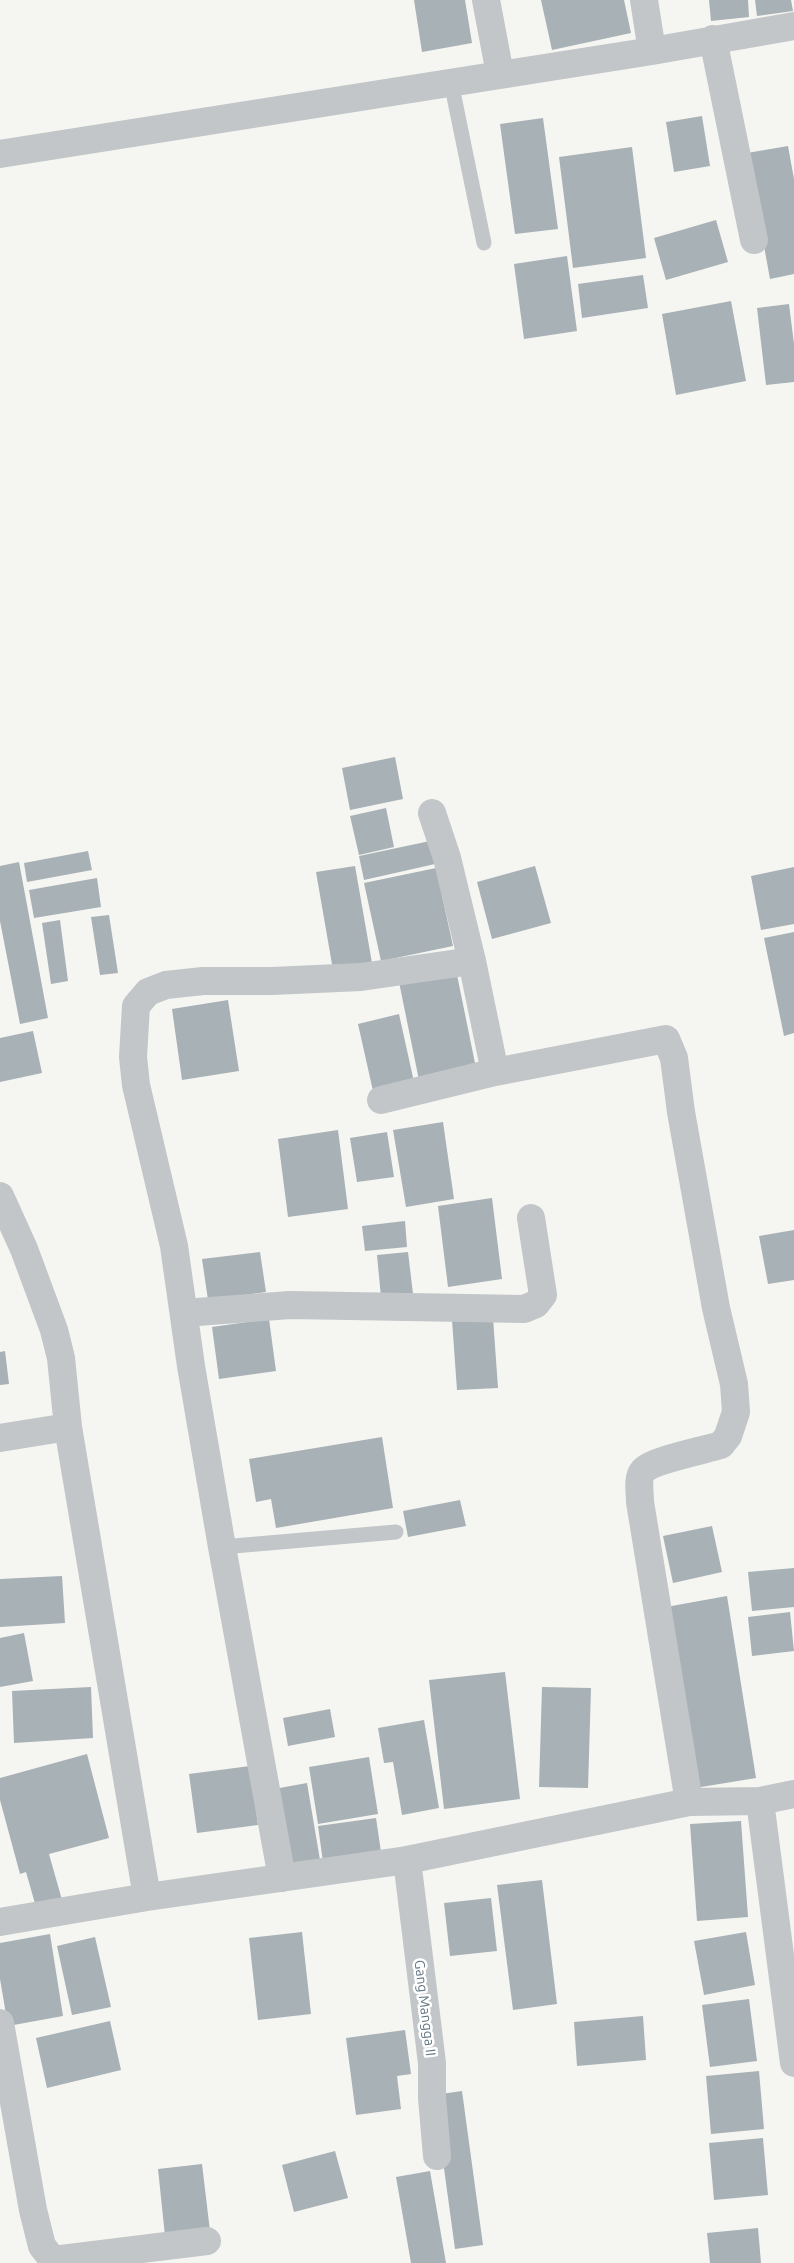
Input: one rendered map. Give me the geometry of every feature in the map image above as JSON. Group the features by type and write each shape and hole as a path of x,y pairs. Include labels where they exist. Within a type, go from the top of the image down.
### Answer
{"street":[{"path":"486,0 500,74"},
{"path":"644,0 652,51"},
{"path":"0,154 652,51 794,26"},
{"path":"713,39 754,240"},
{"path":"432,813 447,858 472,961 495,1072"},
{"path":"282,1878 191,1366 174,1246 136,1084 133,1057 136,1006 148,992 166,985 203,981 272,981 361,977 472,961"},
{"path":"381,1100 495,1072 666,1039 674,1058 681,1112 716,1308 734,1384 736,1412 728,1436 721,1444 654,1464 643,1471 640,1479 640,1502 688,1802"},
{"path":"0,1196 24,1249 54,1330 62,1358 68,1427 146,1897"},
{"path":"184,1313 290,1305 524,1309 536,1304 543,1295 531,1218"},
{"path":"0,1438 68,1427"},
{"path":"0,1922 146,1897 406,1860 688,1802 760,1801 794,1794"},
{"path":"760,1801 794,2061"},
{"name":"Gang Mangga II","path":"406,1860 432,2064 432,2098 438,2156"},
{"path":"0,2023 33,2210 42,2246 53,2260 207,2241"}],"lane":[{"path":"451,82 484,243"},
{"path":"222,1547 396,1532"}],"building":[{"path":"414,0 465,0 472,43 422,52"},
{"path":"541,0 624,0 631,33 552,50"},
{"path":"709,0 748,0 749,17 711,21"},
{"path":"755,0 791,0 793,11 757,16"},
{"path":"702,116 710,166 674,172 666,122"},
{"path":"543,118 558,229 515,234 500,124"},
{"path":"788,146 794,179 794,274 770,279 747,153"},
{"path":"632,147 646,258 573,268 559,157"},
{"path":"716,220 728,262 666,280 654,238"},
{"path":"567,256 577,331 524,339 514,264"},
{"path":"643,275 648,308 582,318 578,284"},
{"path":"731,301 746,381 676,395 662,314"},
{"path":"789,304 794,344 794,382 766,385 757,308"},
{"path":"395,757 403,799 350,810 342,768"},
{"path":"386,808 394,847 359,855 350,816"},
{"path":"430,841 435,864 364,880 359,856"},
{"path":"88,851 92,870 27,882 24,863"},
{"path":"19,862 48,1018 20,1024 0,921 0,866"},
{"path":"355,866 372,963 333,970 316,872"},
{"path":"535,866 551,923 492,939 477,882"},
{"path":"794,867 794,924 761,930 751,876"},
{"path":"436,868 453,946 381,961 364,883"},
{"path":"97,878 101,907 34,918 29,890"},
{"path":"109,915 118,973 100,975 91,917"},
{"path":"60,920 68,981 51,984 42,923"},
{"path":"794,932 794,1033 784,1036 764,938"},
{"path":"456,970 477,1073 420,1085 399,982"},
{"path":"228,1000 239,1071 182,1080 172,1009"},
{"path":"399,1014 414,1082 373,1091 358,1024"},
{"path":"33,1031 42,1073 0,1082 0,1038"},
{"path":"443,1122 454,1199 406,1207 393,1130"},
{"path":"338,1130 348,1209 288,1217 278,1139"},
{"path":"387,1132 394,1177 357,1182 350,1138"},
{"path":"492,1198 502,1279 448,1287 438,1206"},
{"path":"405,1221 407,1247 365,1251 362,1226"},
{"path":"794,1230 794,1280 768,1284 759,1236"},
{"path":"260,1252 266,1292 208,1300 202,1259"},
{"path":"408,1252 413,1294 381,1297 377,1255"},
{"path":"493,1318 498,1388 457,1390 452,1320"},
{"path":"269,1319 276,1371 219,1379 212,1327"},
{"path":"5,1351 9,1384 0,1385 0,1352"},
{"path":"382,1437 393,1508 276,1528 271,1499 256,1502 249,1459"},
{"path":"460,1500 466,1526 408,1537 403,1511"},
{"path":"712,1526 722,1572 673,1583 663,1536"},
{"path":"794,1568 794,1607 752,1611 748,1572"},
{"path":"62,1576 65,1623 0,1627 0,1579"},
{"path":"727,1596 756,1778 695,1788 666,1607"},
{"path":"790,1612 794,1651 752,1656 748,1617"},
{"path":"24,1633 33,1681 0,1687 0,1638"},
{"path":"505,1672 520,1799 444,1809 429,1680"},
{"path":"91,1687 93,1738 14,1743 12,1691"},
{"path":"542,1687 591,1688 588,1788 539,1787"},
{"path":"330,1709 335,1737 288,1746 283,1718"},
{"path":"424,1720 439,1808 402,1815 393,1762 384,1763 378,1728"},
{"path":"87,1754 109,1838 49,1854 62,1900 36,1907 26,1872 20,1874 0,1800 0,1778"},
{"path":"369,1757 378,1814 318,1824 309,1767"},
{"path":"250,1766 258,1825 197,1833 189,1774"},
{"path":"307,1783 320,1860 287,1866 274,1789"},
{"path":"376,1818 381,1852 323,1862 318,1826"},
{"path":"741,1821 748,1917 697,1921 690,1824"},
{"path":"542,1880 557,2004 513,2010 497,1885"},
{"path":"491,1898 497,1951 450,1956 444,1903"},
{"path":"302,1932 311,2014 258,2020 249,1938"},
{"path":"746,1932 755,1985 704,1995 694,1941"},
{"path":"50,1934 63,2016 8,2026 0,1979 0,1943"},
{"path":"95,1937 111,2007 72,2015 57,1946"},
{"path":"749,1999 757,2061 710,2067 702,2005"},
{"path":"643,2016 646,2060 577,2066 574,2022"},
{"path":"110,2021 121,2070 47,2088 36,2038"},
{"path":"405,2030 411,2074 397,2076 401,2109 356,2115 346,2038"},
{"path":"759,2071 764,2129 711,2134 706,2076"},
{"path":"462,2091 483,2245 455,2249 434,2095"},
{"path":"763,2138 768,2195 714,2200 709,2143"},
{"path":"335,2151 348,2198 294,2212 282,2165"},
{"path":"202,2164 210,2231 165,2236 158,2169"},
{"path":"430,2171 446,2263 411,2263 396,2177"},
{"path":"758,2228 761,2263 710,2263 707,2233"}]}
